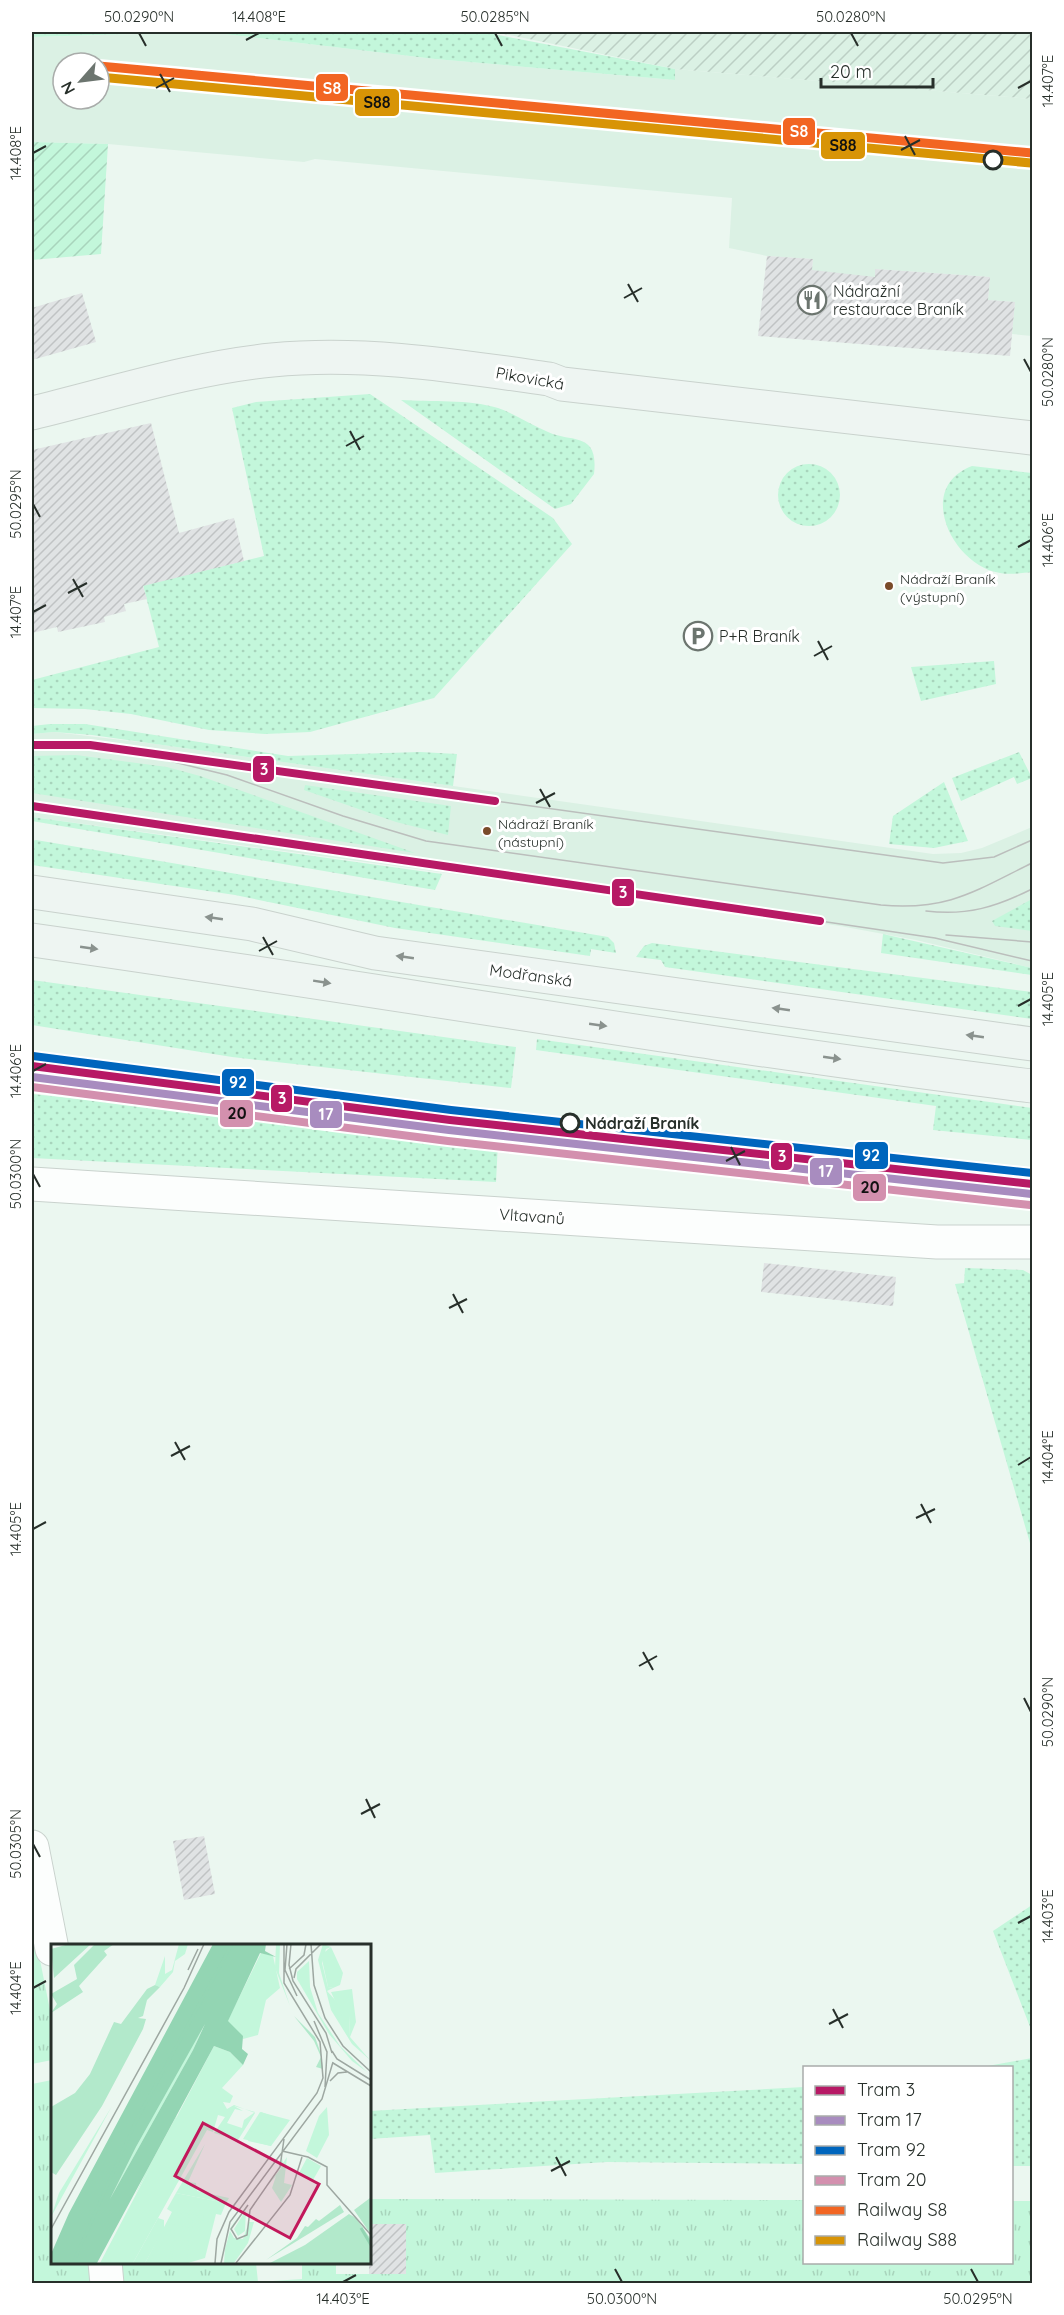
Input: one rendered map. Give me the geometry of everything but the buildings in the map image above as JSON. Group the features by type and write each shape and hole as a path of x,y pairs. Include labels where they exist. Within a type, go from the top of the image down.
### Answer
{"main road":[{"name":"Pikovická","path":"32,413 218,368 273,360 327,358 410,360 549,379 562,384 1032,438"},
{"name":"Modřanská","path":"32,892 252,924 375,953 1032,1044"},
{"path":"32,940 264,972 540,1017 1032,1086"}],"street":[{"name":"Vltavanů","path":"32,1184 914,1240 1032,1242"},
{"path":"32,1847 51,1944"},
{"path":"105,2264 107,2283"}],"shaded area":[{"path":"207,32 435,59 675,80 675,69 1032,99 1032,336 1012,334 1015,302 988,300 990,277 876,269 875,277 810,288 813,259 767,256 729,248 732,198 315,159 304,162 108,144 32,142 32,37"},
{"path":"494,32 1032,32 1032,99 675,69"},
{"path":"54,732 156,744 933,854 961,853 982,848 1032,827 1032,968 916,940 840,926 32,817 32,734"}],"green space":[{"path":"32,32 196,32 32,37"},
{"path":"207,32 482,32 675,69 675,80 435,59"},
{"path":"32,142 108,144 101,254 32,260"},
{"path":"370,394 553,518 572,544 434,698 310,732 265,734 209,730 131,714 85,709 32,708 32,680 159,647 143,585 264,556 232,408 256,402"},
{"path":"401,400 462,402 498,408 548,432 582,441 588,445 594,460 594,474 571,504 555,509"},
{"path":"803,464 815,464 831,473 838,483 840,495 838,507 831,517 815,526 803,526 792,521 783,512 778,501 778,489 783,478 792,469"},
{"path":"972,466 1032,473 1032,572 1004,574 983,567 955,542 947,525 943,508 945,491 955,477"},
{"path":"994,661 996,684 921,701 911,667"},
{"path":"85,724 288,756 420,752 457,754 453,786 92,735 54,732 32,734 32,726"},
{"path":"1019,752 1032,778 1017,784 1014,777 961,801 952,778"},
{"path":"76,755 167,767 200,776 415,853 32,793 32,756"},
{"path":"944,782 968,841 934,848 889,844 893,816"},
{"path":"305,785 451,806 448,835 396,822 304,790"},
{"path":"32,817 442,874 435,890 32,821"},
{"path":"32,841 608,937 614,943 616,953 591,949 590,956 395,928 235,895 32,865"},
{"path":"1032,899 1032,931 995,926 992,921"},
{"path":"883,934 1032,968 1032,975 881,953"},
{"path":"652,943 1032,992 1032,1019 665,967 661,960 636,957 644,946"},
{"path":"32,980 516,1047 511,1088 232,1057 32,1025"},
{"path":"537,1039 1032,1108 1032,1140 933,1130 936,1106 536,1050"},
{"path":"32,1094 498,1143 496,1182 32,1158"},
{"path":"965,1268 1023,1270 1032,1275 1032,1550 955,1284 964,1283"},
{"path":"1032,1905 1032,2032 993,1931"},
{"path":"32,1920 51,2015 51,2060 32,2064"},
{"path":"1032,2058 1032,2166 1013,2166 1013,2066 988,2066"},
{"path":"51,2080 51,2264 256,2264 258,2282 302,2279 302,2264 336,2264 336,2274 406,2274 406,2225 370,2224 370,2199 803,2200 803,2264 1013,2264 1013,2201 1032,2201 1032,2283 32,2283 32,2084"},
{"path":"803,2087 803,2164 607,2162 435,2173 430,2135 370,2139 370,2111"}],"tram line":[{"name":"3","path":"32,745 90,745 495,801"},
{"path":"141,754 227,775 343,816 426,841 881,905 925,905 943,902 977,890 1032,863"},
{"path":"495,801 943,863 994,857 1032,840"},
{"name":"3","path":"32,806 820,921"},
{"path":"926,911 955,912 981,909 1032,889"},
{"path":"820,921 935,938 1032,961"},
{"path":"946,935 1032,942"},
{"name":"92","path":"33,1056 451,1110 1032,1173"},
{"name":"3","path":"32,1066 450,1120 1032,1184"},
{"name":"17","path":"32,1077 449,1130 1031,1194"},
{"name":"20","path":"32,1087 448,1141 1030,1205"}],"rail line":[{"name":"S8","path":"111,67 1032,153"},
{"name":"S88","path":"111,78 1031,163"}],"place":[{"name":"Nádražní restaurace Braník","path":"812,300"},
{"name":"Nádraží Braník (výstupní)","path":"889,586"},
{"name":"P+R Braník","path":"698,636"},
{"name":"Nádraží Braník (nástupní)","path":"487,831"},
{"name":"Nádraží Braník","path":"570,1123"}]}
